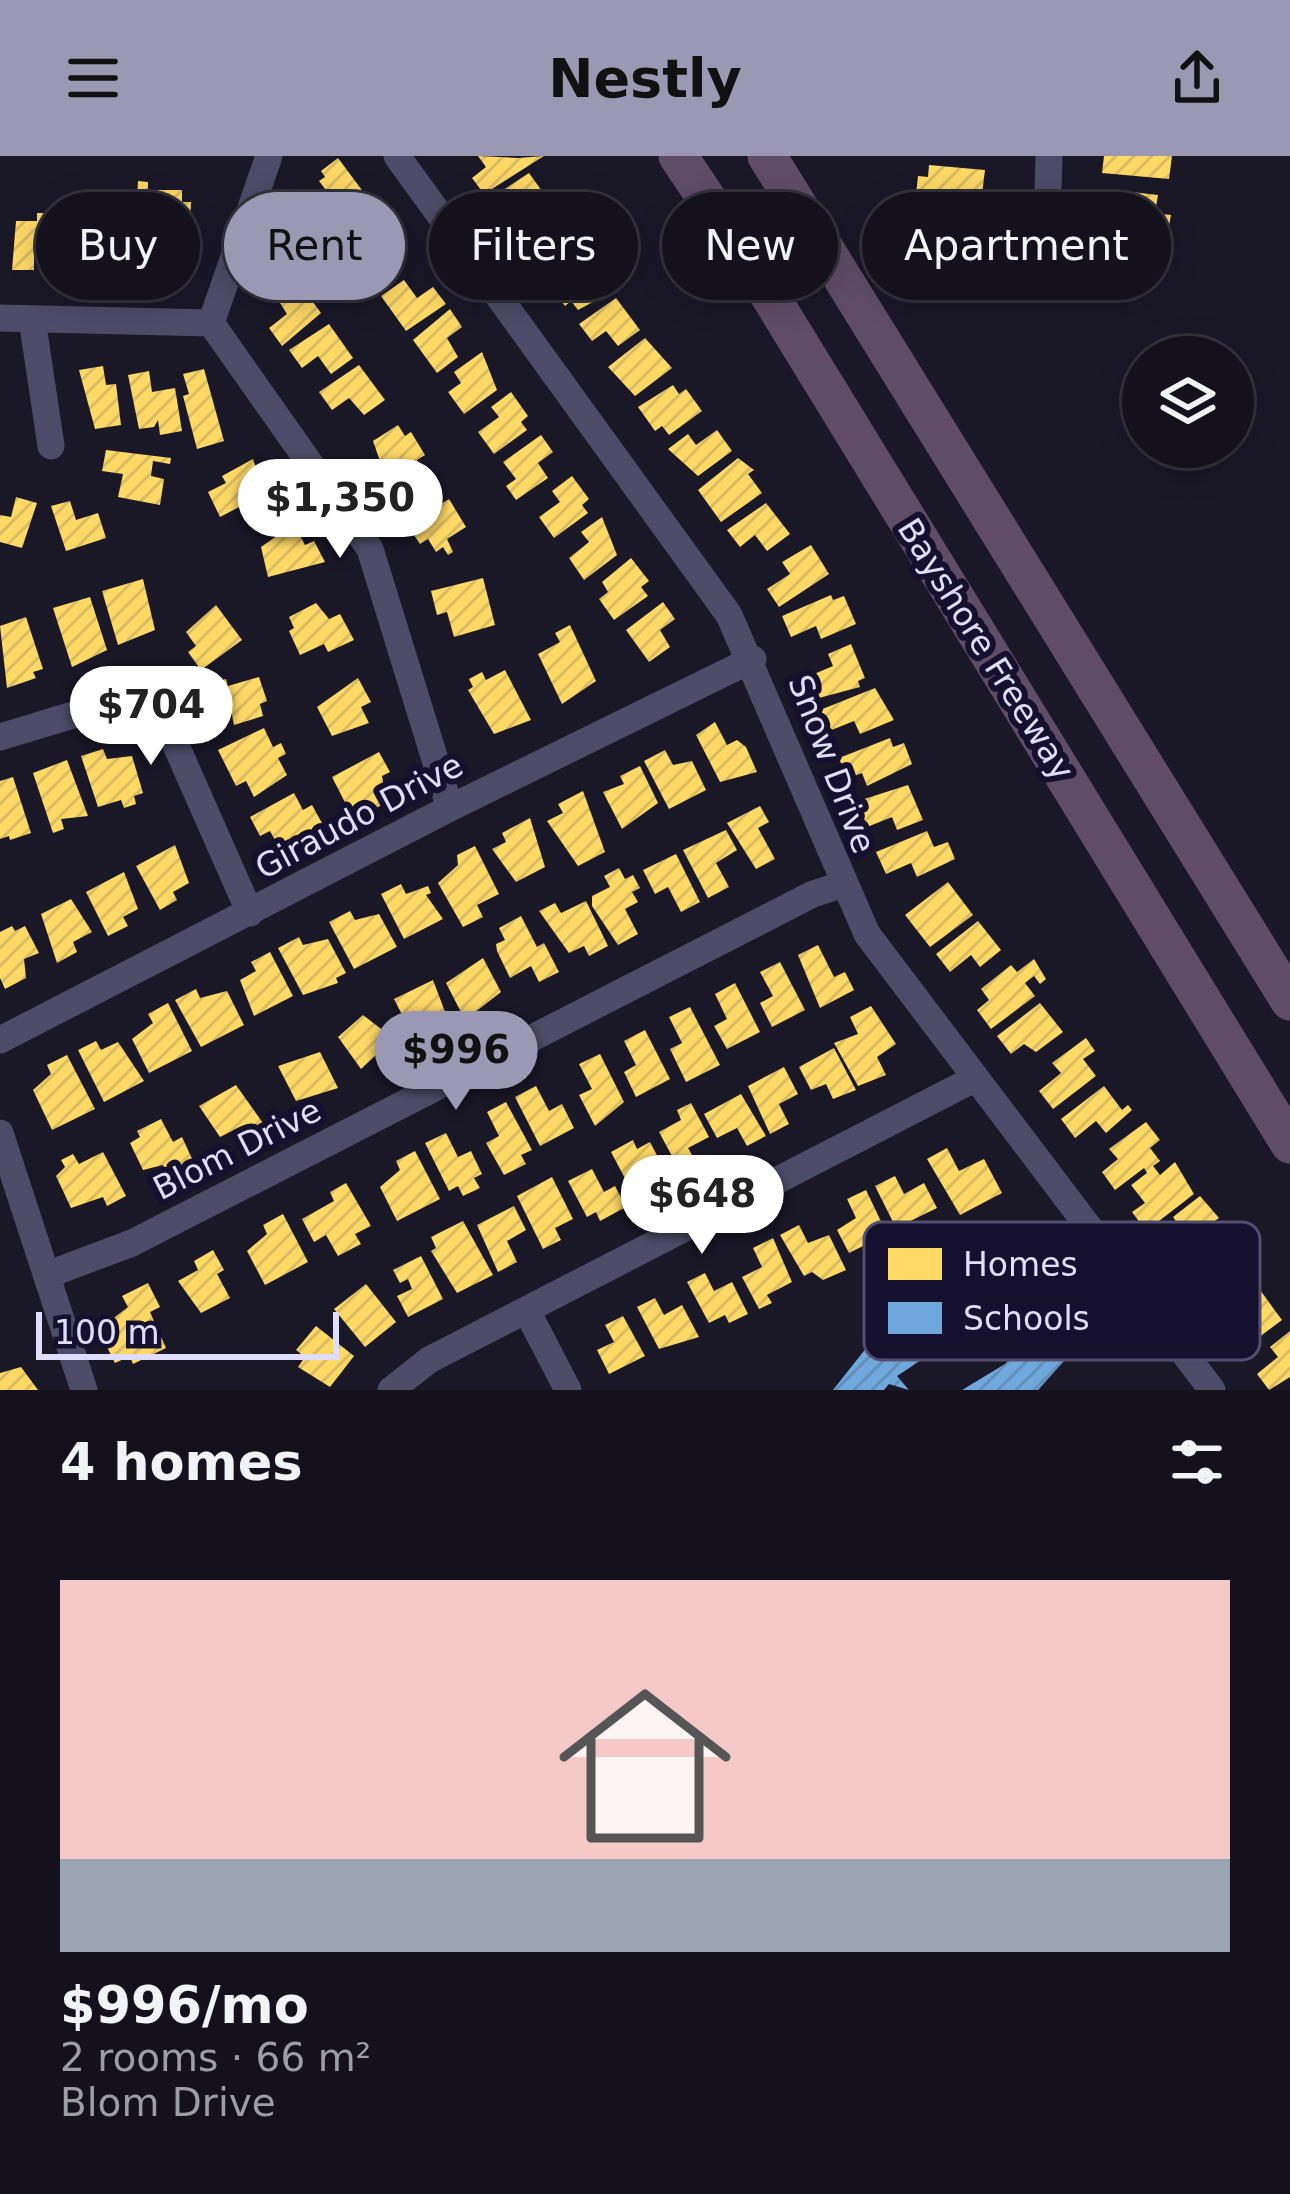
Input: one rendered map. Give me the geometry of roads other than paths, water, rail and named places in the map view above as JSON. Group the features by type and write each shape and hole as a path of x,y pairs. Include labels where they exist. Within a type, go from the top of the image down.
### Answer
{"highway":[{"name":"Bayshore Freeway","path":"679,156 1290,1144"},
{"path":"767,156 1290,1001"}],"street":[{"path":"212,322 269,156"},
{"name":"Snow Drive","path":"397,156 704,577 752,658 841,884 867,934 1083,1222"},
{"path":"1048,190 1049,156"},
{"path":"0,317 212,322"},
{"path":"32,319 51,446"},
{"path":"212,322 370,549 450,808"},
{"name":"Giraudo Drive","path":"0,1040 752,658"},
{"path":"0,736 152,691 250,913"},
{"name":"Blom Drive","path":"47,1275 132,1243 813,894 841,884"},
{"path":"391,1390 429,1360 974,1079"},
{"path":"0,1133 84,1390"},
{"path":"527,1311 568,1390"},
{"name":"Snow Drive","path":"1189,1360 1212,1390"}]}
